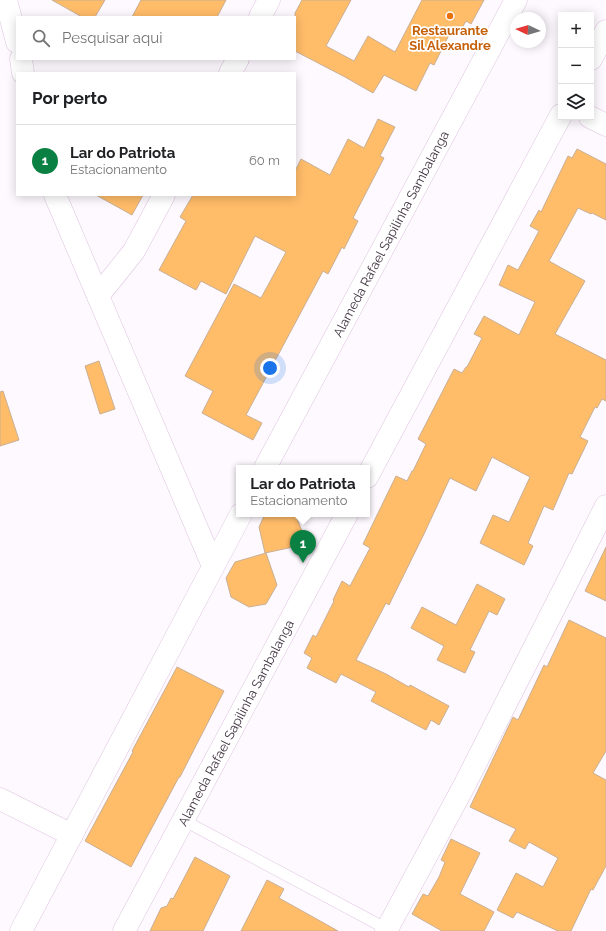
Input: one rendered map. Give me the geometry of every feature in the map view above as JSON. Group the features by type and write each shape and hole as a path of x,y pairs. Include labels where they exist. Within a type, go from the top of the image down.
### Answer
{"street":[{"path":"261,16 269,0"},
{"name":"Alameda Rafael Sapilinha Sambalanga","path":"267,465 516,0"},
{"path":"12,5 16,35"},
{"path":"594,53 606,31"},
{"path":"20,60 23,72"},
{"path":"231,72 237,60"},
{"path":"594,119 606,125"},
{"path":"370,471 558,120"},
{"path":"55,196 213,566"},
{"path":"98,296 134,251 163,196"},
{"path":"387,930 464,786 606,506"},
{"path":"21,931 239,517"},
{"name":"Alameda Rafael Sapilinha Sambalanga","path":"124,931 345,517"},
{"path":"0,799 72,836"}],"lane":[{"path":"183,820 387,930"}],"building":[{"path":"52,0 105,0 96,16 80,16"},
{"path":"141,0 226,0 218,16 133,16"},
{"path":"302,0 351,0 326,46 354,61 368,36 395,52 422,0 484,0 471,24 466,21 458,35 451,31 434,65 430,63 416,91 384,75 373,93 296,52 295,13"},
{"path":"378,119 395,127 380,156 384,158 353,218 358,221 344,249 342,247 328,274 323,271 246,415 262,423 253,440 202,413 213,391 185,376 234,284 261,298 286,252 255,236 226,294 201,281 196,290 159,270 186,221 180,217 192,196 296,196 296,169 301,159 330,175 348,139 364,148"},
{"path":"577,149 606,164 606,220 578,208 549,261 585,281 555,334 606,360 606,401 602,399 597,408 595,407 580,437 588,441 572,474 569,473 553,510 544,506 528,543 533,546 524,565 480,543 493,515 509,522 530,477 492,457 476,491 450,478 389,605 386,603 356,660 409,687 410,685 449,706 439,725 431,720 426,730 371,701 376,692 341,674 336,683 307,668 312,658 304,653 313,635 316,637 342,581 350,586 370,548 363,544 396,476 407,481 413,471 426,444 418,439 454,369 462,373 467,367 482,338 474,334 484,316 519,335 535,302 499,285 508,265 518,270 539,231 530,226 539,210 541,212 568,156 572,158"},
{"path":"98,196 142,196 132,215"},
{"path":"99,361 115,409 100,414 85,366"},
{"path":"3,391 19,440 0,446 0,392"},
{"path":"264,517 296,517 302,531 293,547 265,553 259,527"},
{"path":"606,547 606,601 585,591"},
{"path":"266,553 277,585 266,604 249,607 231,597 226,578 235,562"},
{"path":"477,584 505,599 497,615 489,611 470,650 475,652 465,673 437,660 444,646 411,628 422,607 456,625"},
{"path":"569,620 606,638 606,751 593,773 606,780 606,866 593,890 591,889 571,931 558,931 517,912 513,918 497,910 516,873 543,887 558,858 529,842 525,849 509,841 516,829 470,807 513,717 518,720 544,665 547,667"},
{"path":"177,667 224,691 180,777 131,867 85,841"},
{"path":"451,839 480,853 460,894 494,912 484,931 442,931 412,914 423,894 428,896 439,877 445,862 441,860"},
{"path":"195,857 230,876 203,931 150,931 161,908 167,906 171,898 173,899"},
{"path":"267,880 284,889 279,898 338,931 241,931"}],"place":[{"name":"Restaurante Sil Alexandre","path":"450,16"},
{"name":"Lar do Patriota","path":"303,563"}]}
